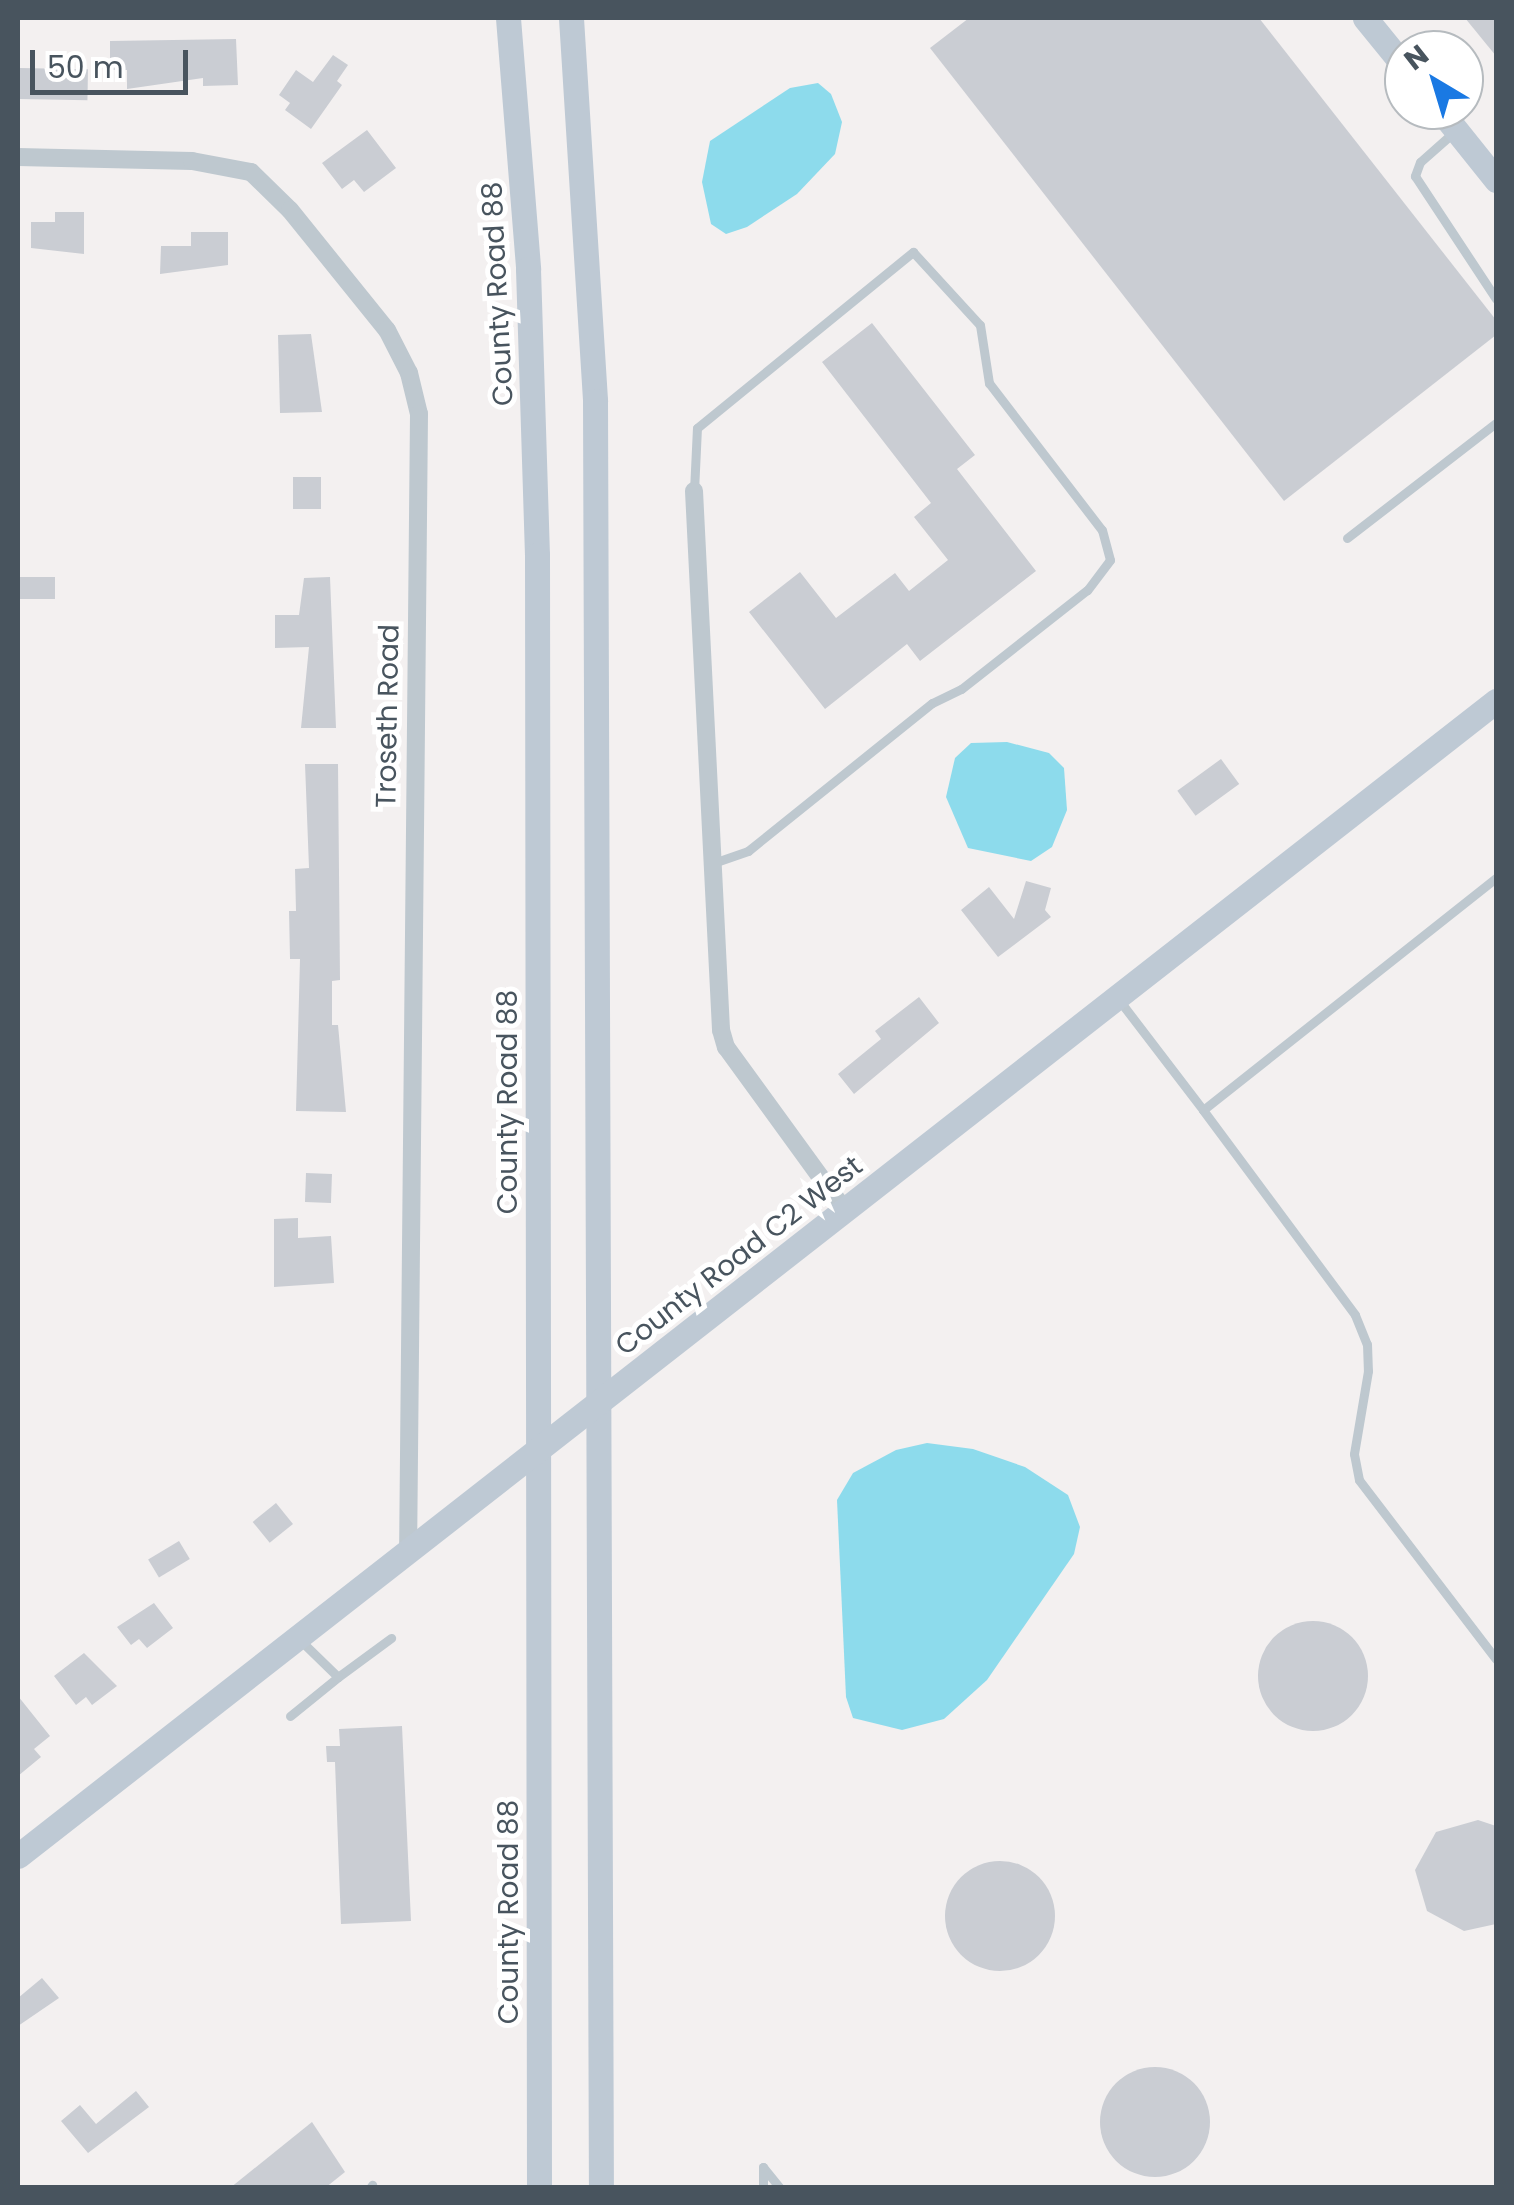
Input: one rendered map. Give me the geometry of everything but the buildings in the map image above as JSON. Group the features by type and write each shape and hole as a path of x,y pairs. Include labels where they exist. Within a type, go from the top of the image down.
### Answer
{"main road":[{"name":"County Road 88","path":"508,18 535,440 539,2188"},
{"path":"572,18 595,401 601,2188"},
{"path":"1365,18 1384,41"},
{"path":"1456,131 1496,180"},
{"name":"County Road C2 West","path":"18,1856 1496,701"}],"street":[{"name":"Troseth Road","path":"18,157 192,161 251,172 290,210 387,330 409,373 418,434 408,1553"},
{"path":"694,491 716,1000 726,1047 845,1210"}],"lane":[{"path":"1456,131 1420,162 1415,176 1496,299"},
{"path":"694,491 697,428 913,252 980,325 989,383 1102,530 1110,560 1087,590 960,689 932,702 748,851 711,864"},
{"path":"1347,538 1496,422"},
{"path":"1203,1110 1496,878"},
{"path":"1116,996 1354,1314 1367,1344 1368,1372 1354,1454 1360,1480 1496,1659"},
{"path":"298,1638 338,1677"},
{"path":"290,1716 391,1638"},
{"path":"763,2188 763,2167 780,2188"}],"water":[{"path":"818,83 831,94 842,122 835,154 797,194 747,227 726,234 711,224 702,182 710,141 790,88"},
{"path":"1007,742 1049,753 1064,768 1067,810 1052,847 1031,861 968,848 946,797 955,758 971,743"},
{"path":"927,1443 973,1449 1025,1467 1068,1495 1080,1527 1074,1554 987,1680 944,1719 902,1730 853,1718 846,1697 837,1500 853,1473 896,1450"}]}
